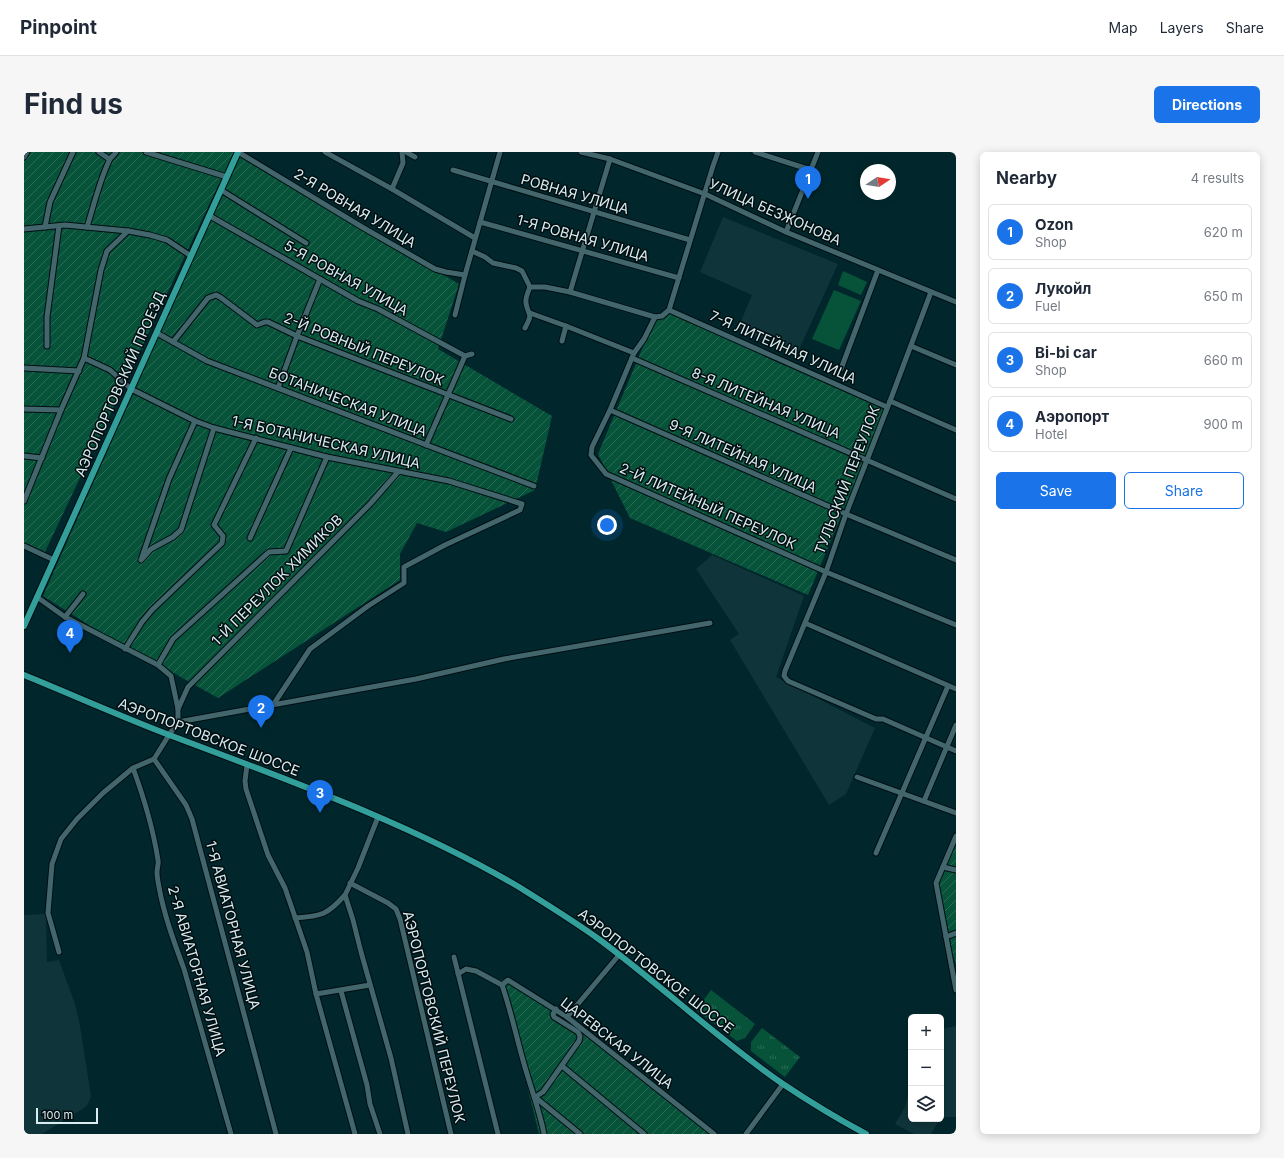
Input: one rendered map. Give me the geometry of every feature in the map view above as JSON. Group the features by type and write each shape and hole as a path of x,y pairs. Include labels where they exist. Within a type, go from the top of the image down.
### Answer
{"main road":[{"name":"АЭРОПОРТОВСКИЙ ПРОЕЗД","path":"24,626 238,152"},
{"name":"АЭРОПОРТОВСКОЕ ШОССЕ","path":"24,675 169,735 247,764 378,817 458,854 517,886 574,922 619,955 783,1084 866,1134"}],"street":[{"path":"24,157 27,152"},
{"path":"45,227 50,202 72,152"},
{"path":"99,152 110,159"},
{"path":"88,227 99,186 110,159 116,152"},
{"path":"146,152 227,177"},
{"name":"2-Я РОВНАЯ УЛИЦА","path":"238,152 435,269 465,275"},
{"path":"325,152 392,189 475,238"},
{"path":"392,189 403,164 402,152"},
{"path":"406,152 414,157"},
{"path":"455,315 475,238 500,152"},
{"name":"УЛИЦА БЕЗЖОНОВА","path":"581,152 610,159 705,194 786,232 956,302"},
{"path":"530,287 545,287 570,292 655,317 662,316 669,310 718,152"},
{"path":"755,152 811,170"},
{"path":"786,232 818,152"},
{"path":"570,292 610,159"},
{"name":"РОВНАЯ УЛИЦА","path":"453,170 690,240"},
{"path":"221,190 306,243"},
{"name":"5-Я РОВНАЯ УЛИЦА","path":"210,216 358,301 378,309 465,356"},
{"name":"1-Я РОВНАЯ УЛИЦА","path":"480,222 679,278"},
{"path":"47,346 47,317 59,226"},
{"path":"24,229 59,226 128,230 167,240 191,256"},
{"path":"25,498 84,358 101,270 105,257 111,246 128,230"},
{"path":"472,251 496,264 516,268 522,271 530,287 526,304 530,313 530,318 525,328"},
{"path":"841,370 878,270"},
{"path":"278,388 320,279"},
{"name":"ТУЛЬСКИЙ ПЕРЕУЛОК","path":"926,738 883,719 876,719 808,690 788,681 784,676 826,572 846,514 931,292"},
{"name":"2-Й РОВНЫЙ ПЕРЕУЛОК","path":"173,342 208,298 216,295 257,325 268,322 297,336 511,419"},
{"name":"7-Я ЛИТЕЙНАЯ УЛИЦА","path":"669,310 887,407"},
{"path":"530,313 566,326 633,356"},
{"path":"610,410 633,356 644,339 655,317"},
{"path":"562,341 566,326"},
{"name":"БОТАНИЧЕСКАЯ УЛИЦА","path":"157,333 207,361 534,486"},
{"path":"911,346 956,365"},
{"path":"426,445 465,356 472,354"},
{"name":"8-Я ЛИТЕЙНАЯ УЛИЦА","path":"633,356 956,499"},
{"name":"1-Я БОТАНИЧЕСКАЯ УЛИЦА","path":"84,358 110,370 131,389 195,421 214,428 327,457 449,481 522,504 522,508 520,510 404,566 404,583 368,606 310,649 273,705"},
{"path":"24,368 79,371"},
{"path":"890,401 956,430"},
{"path":"24,409 61,410"},
{"name":"2-Й ЛИТЕЙНЫЙ ПЕРЕУЛОК","path":"610,410 592,447 591,455 606,474 826,572 956,625"},
{"name":"9-Я ЛИТЕЙНАЯ УЛИЦА","path":"610,410 846,514 956,560"},
{"path":"195,421 169,479 141,560 151,549 173,537 181,530 214,428"},
{"path":"125,649 142,622 152,610 222,542 223,536 214,525 256,438"},
{"path":"250,538 291,448"},
{"path":"24,456 42,458"},
{"path":"158,665 173,639 269,552 286,551 327,457"},
{"name":"1-Й ПЕРЕУЛОК ХИМИКОВ","path":"178,709 188,686 370,504 398,472"},
{"path":"24,546 54,560"},
{"path":"65,618 83,594"},
{"path":"37,597 65,618 158,665 171,676 178,709 178,722 154,759 133,768 103,793 82,814 61,839 52,864 48,913 58,952"},
{"path":"178,722 416,678 504,660 710,623"},
{"path":"805,623 956,689"},
{"path":"876,853 948,686"},
{"path":"924,801 956,725"},
{"path":"926,738 956,751"},
{"name":"1-Я АВИАТОРНАЯ УЛИЦА","path":"154,759 186,805 192,819 276,1134"},
{"path":"247,764 244,781 246,789 268,855 285,888 296,918 355,1134"},
{"name":"2-Я АВИАТОРНАЯ УЛИЦА","path":"133,768 145,800 156,850 159,887 166,916 184,969 231,1134"},
{"path":"857,777 956,813"},
{"path":"296,918 317,916 332,909 345,896 358,868 378,817"},
{"path":"956,836 936,884 956,990"},
{"path":"943,867 956,870"},
{"name":"АЭРОПОРТОВСКИЙ ПЕРЕУЛОК","path":"350,883 388,903 396,910 400,919 451,1134"},
{"path":"345,896 391,1058 408,1134"},
{"path":"946,937 956,933"},
{"path":"567,1017 619,955"},
{"path":"454,957 498,1134"},
{"path":"458,974 466,969 476,971 502,985 535,1097 544,1134"},
{"name":"ЦАРЕВСКАЯ УЛИЦА","path":"502,985 508,980 556,1009 714,1134"},
{"path":"316,994 370,985"},
{"path":"341,991 367,1085 370,1104 380,1134"},
{"path":"535,1097 543,1092 579,1041 580,1036 578,1032 554,1017 556,1009"},
{"path":"562,1066 644,1134"},
{"path":"746,1134 783,1084"},
{"path":"535,1097 580,1134"}],"shaded area":[{"path":"723,217 838,264 797,354 738,328 752,295 700,272"},
{"path":"712,555 804,596 776,677 875,728 846,794 829,805 730,640 739,634 696,569"},
{"path":"46,914 47,962 59,960 75,1004 91,1096 88,1104 84,1108 42,1134 24,1134 24,915"},
{"path":"956,1026 956,1117 944,1117 944,1028"},
{"path":"908,1096 908,1122 938,1122 931,1134 914,1134 895,1124 905,1107"}],"green space":[{"path":"24,152 234,152 44,554 24,549"},
{"path":"239,154 459,284 438,349 552,416 535,490 446,532 417,523 400,554 400,580 218,698 92,627 43,596"},
{"path":"843,271 867,282 861,295 838,285"},
{"path":"834,290 861,301 839,350 812,339"},
{"path":"671,313 779,363 887,407 808,595 630,518 598,454 653,323"},
{"path":"956,844 956,965 948,940 939,884"},
{"path":"501,979 565,1018 712,1134 539,1134"},
{"path":"711,990 755,1024 745,1038 737,1041 696,1010"},
{"path":"762,1028 800,1057 785,1077 751,1051 751,1042"}],"place":[{"name":"Ozon","path":"808,199"},
{"name":"Аэропорт","path":"70,653"},
{"name":"Лукойл","path":"261,728"},
{"name":"Bi-bi car","path":"320,813"}]}
